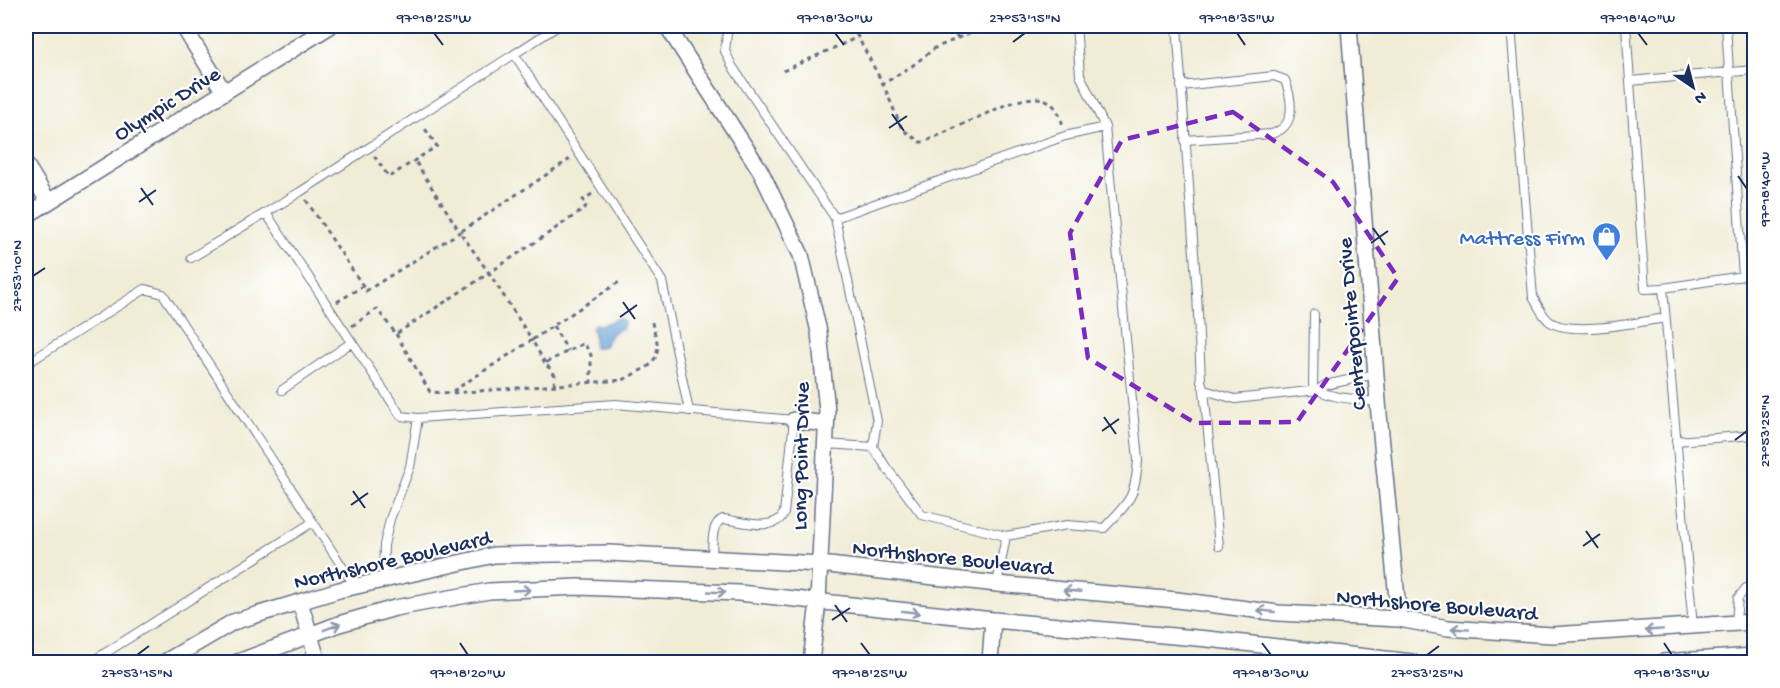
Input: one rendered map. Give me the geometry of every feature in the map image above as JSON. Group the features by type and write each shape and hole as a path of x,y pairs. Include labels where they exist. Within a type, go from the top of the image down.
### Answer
{"street":[{"path":"183,26 224,92"},
{"name":"Olympic Drive","path":"26,216 330,26"},
{"name":"Long Point Drive","path":"667,26 760,170 801,255 819,332 827,411 818,602 811,663"},
{"name":"Centerpointe Drive","path":"1349,26 1376,374 1399,620"},
{"path":"26,165 48,201"},
{"path":"794,420 826,423"},
{"name":"Northshore Boulevard","path":"165,663 233,622 355,586 494,555 609,553 820,564 1278,612 1399,620 1448,628 1552,636 1755,622"},
{"path":"238,663 339,624 395,608 489,591 578,586 739,593 993,620 1197,638 1413,663"},
{"path":"300,602 318,663"},
{"path":"990,663 993,620"},
{"path":"1663,663 1755,656"}],"lane":[{"path":"191,258 300,192 558,26"},
{"path":"728,26 725,51 732,66 835,218 877,421 873,447 922,515 1006,536 1067,525 1104,528 1127,504 1136,487 1138,460 1105,128 1080,75 1076,26"},
{"path":"1177,26 1197,293 1201,381 1219,546"},
{"path":"1511,26 1533,297 1548,320 1561,326 1580,329 1665,318"},
{"path":"1626,26 1646,289 1755,275"},
{"path":"1726,26 1743,276"},
{"path":"515,55 662,281 689,411"},
{"path":"1630,81 1755,70"},
{"path":"1181,86 1274,76 1285,80 1289,92 1290,120 1282,131 1271,134 1185,140"},
{"path":"835,218 1065,136 1105,128"},
{"path":"266,213 400,416 418,418 616,404 794,420 782,518 770,525 723,519 718,521 714,526 712,558"},
{"path":"1663,288 1693,627"},
{"path":"26,364 145,289 163,294 355,586"},
{"path":"1314,314 1316,390"},
{"path":"282,390 352,342"},
{"path":"1203,390 1235,399 1316,390 1325,385 1376,374"},
{"path":"1316,390 1325,394 1379,403"},
{"path":"383,580 384,545 410,467 418,418"},
{"path":"1676,441 1755,435"},
{"path":"825,444 873,447"},
{"path":"92,663 313,522"},
{"path":"997,584 1006,536"},
{"path":"1736,623 1738,598 1746,588 1755,588"}],"path":[{"path":"852,26 883,84 902,129 920,142 1005,105 1040,98 1052,103 1058,109 1065,136"},
{"path":"951,26 958,38"},
{"path":"883,84 935,48 987,26"},
{"path":"783,71 858,37"},
{"path":"368,148 389,177 415,161 437,146 417,117"},
{"path":"300,192 366,291 579,153"},
{"path":"415,161 555,375 554,385"},
{"path":"396,334 583,210 587,205 583,200 602,189"},
{"path":"452,393 622,280"},
{"path":"328,308 363,286"},
{"path":"344,331 377,309 396,334 430,392 452,393 623,380 649,366 656,357 658,346 651,319"},
{"path":"553,326 568,351"},
{"path":"545,363 584,343 591,355 591,382"}],"highlighted area":[{"path":"1233,112 1333,182 1398,278 1297,422 1195,423 1088,358 1070,233 1122,140"}],"water":[{"path":"618,318 624,321 623,328 612,333 604,346 594,348 594,333 591,328 595,324 602,325"}],"place":[{"name":"Mattress Firm","path":"1606,262"}]}
